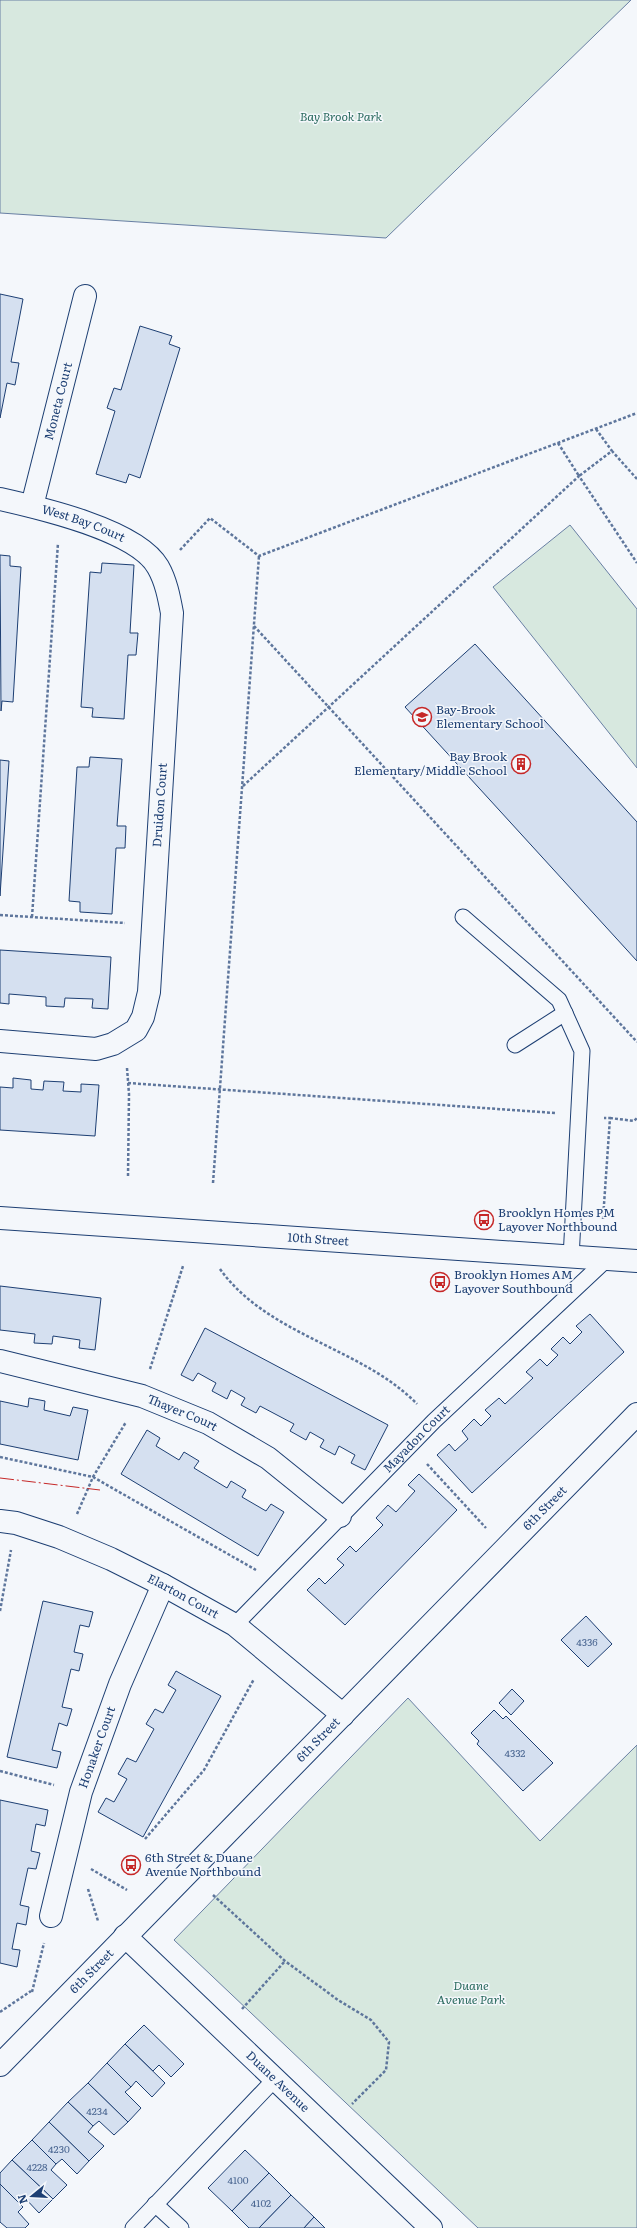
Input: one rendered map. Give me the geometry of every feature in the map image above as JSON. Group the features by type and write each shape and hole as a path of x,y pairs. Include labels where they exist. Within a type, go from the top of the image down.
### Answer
{"street":[{"name":"Moneta Court","path":"32,506 85,296"},
{"name":"West Bay Court","path":"0,499 60,514 111,531 136,545 157,565"},
{"name":"Druidon Court","path":"124,1039 136,1030 143,1017 148,992 153,925 172,613 168,590 157,565"},
{"path":"0,1041 96,1049 124,1039"},
{"name":"10th Street","path":"0,1218 571,1258 637,1261"},
{"name":"Thayer Court","path":"0,1361 142,1396 208,1423 268,1458 340,1516"},
{"name":"6th Street","path":"0,2065 637,1414"},
{"name":"Elarton Court","path":"8,1522 59,1537 111,1559 163,1585 235,1625 343,1715"},
{"name":"Honaker Court","path":"51,1916 81,1792 120,1684 163,1585"},
{"name":"Duane Avenue","path":"125,1936 431,2228"}],"lane":[{"path":"463,917 559,1000 582,1051 571,1258"},
{"path":"515,1045 565,1013"},
{"name":"Mayadon Court","path":"235,1625 340,1516 434,1422 606,1260"},
{"path":"133,2228 275,2079"},
{"path":"156,2204 181,2228"}],"path":[{"path":"259,556 637,413"},
{"path":"596,429 612,451 637,479"},
{"path":"558,443 637,563"},
{"path":"242,786 579,476 612,451"},
{"path":"32,917 60,514"},
{"path":"185,545 210,518 259,556"},
{"path":"213,1183 259,556"},
{"path":"254,626 637,1042"},
{"path":"0,915 153,925"},
{"path":"124,1039 128,1083 128,1177"},
{"path":"128,1083 557,1113"},
{"path":"603,1118 634,1121 637,1118"},
{"path":"603,1219 610,1118"},
{"path":"220,1268 230,1282 267,1313 378,1374 405,1392 434,1422"},
{"path":"410,1446 506,1548"},
{"path":"0,1457 93,1477 277,1582"},
{"path":"77,1514 86,1492"},
{"path":"0,1611 8,1522"},
{"path":"145,1839 204,1770 257,1674"},
{"path":"0,1771 81,1792"},
{"path":"87,1868 127,1890"},
{"path":"87,1886 98,1921"},
{"path":"213,1895 285,1961 338,2000 371,2020 389,2042 386,2070 352,2104"},
{"path":"38,2026 31,1990 51,1916"},
{"path":"240,2011 285,1961"},
{"path":"0,2012 31,1990"}],"green space":[{"name":"Bay Brook Park","path":"0,0 631,0 386,238 0,213"},
{"path":"570,525 637,609 637,768 493,587"},
{"name":"Duane Avenue Park","path":"408,1698 540,1841 637,1745 637,2228 478,2228 174,1940"}],"building":[{"path":"0,294 23,299 11,362 19,363 15,385 7,383 0,418"},
{"path":"140,326 172,336 169,344 180,348 140,478 129,474 126,483 96,474 115,411 107,408 114,388 121,390"},
{"path":"0,555 10,556 10,566 21,567 13,702 2,701 1,711"},
{"path":"102,563 134,565 130,633 138,633 136,655 128,655 124,719 92,717 93,708 81,707 90,572 101,573"},
{"name":"Bay Brook Elementary/Middle School","path":"475,644 637,822 637,961 405,707"},
{"path":"90,757 122,759 117,826 126,826 125,848 116,848 112,914 80,912 80,902 69,901 77,767 89,767"},
{"path":"0,760 9,761 0,896"},
{"path":"0,950 111,957 108,1009 92,1008 93,999 65,998 64,1007 46,1006 46,997 9,994 9,1004 0,1003"},
{"path":"13,1078 31,1080 31,1089 43,1090 44,1081 64,1082 63,1091 81,1092 81,1084 99,1085 95,1136 0,1130 0,1087 13,1088"},
{"path":"0,1286 101,1298 95,1350 79,1348 80,1340 53,1336 52,1344 34,1343 35,1334 0,1330"},
{"path":"590,1314 624,1352 472,1493 437,1455 449,1444 455,1451 468,1439 462,1431 474,1419 481,1426 491,1416 485,1410 499,1398 505,1404 533,1378 526,1372 540,1359 547,1366 558,1355 551,1349 563,1337 570,1344 582,1332 576,1326"},
{"path":"205,1328 388,1425 365,1470 351,1463 355,1455 339,1446 335,1455 320,1447 324,1440 310,1432 306,1440 290,1431 294,1424 260,1406 256,1413 241,1405 245,1398 231,1390 227,1399 212,1391 216,1383 198,1373 193,1381 181,1375"},
{"path":"29,1398 45,1401 44,1410 70,1416 73,1407 88,1410 78,1460 0,1444 0,1401 28,1407"},
{"path":"147,1430 160,1438 156,1446 179,1460 184,1452 199,1461 194,1468 227,1488 231,1481 246,1490 242,1497 266,1511 271,1504 284,1512 258,1556 121,1474"},
{"path":"419,1474 457,1510 345,1625 307,1590 319,1578 325,1584 344,1565 337,1559 350,1546 356,1552 383,1525 376,1518 388,1505 396,1512 415,1491 408,1485"},
{"path":"43,1601 93,1612 89,1627 80,1625 74,1652 83,1654 79,1671 71,1669 62,1707 72,1709 67,1726 59,1723 52,1750 61,1752 57,1768 7,1757"},
{"path":"586,1616 612,1644 588,1667 561,1640"},
{"path":"176,1671 221,1696 143,1837 98,1812 106,1798 114,1802 127,1779 118,1774 127,1758 136,1762 154,1729 146,1724 155,1709 163,1713 176,1690 168,1685"},
{"path":"512,1689 524,1701 511,1715 499,1703"},
{"path":"494,1710 503,1719 506,1716 553,1763 523,1791 477,1744 479,1741 471,1733"},
{"path":"0,1800 48,1810 45,1826 36,1824 31,1851 40,1853 36,1869 28,1868 20,1905 29,1907 26,1925 17,1923 12,1949 20,1950 17,1967 0,1963"},
{"path":"144,2025 184,2064 171,2077 159,2065 153,2071 125,2044"},
{"path":"125,2044 165,2083 152,2097 136,2081 131,2087 107,2063"},
{"path":"107,2063 131,2087 125,2092 141,2108 128,2122 88,2083"},
{"path":"88,2083 128,2122 114,2135 99,2121 93,2126 68,2102"},
{"path":"68,2102 93,2126 88,2132 104,2146 89,2161 49,2122"},
{"path":"49,2122 89,2161 77,2174 62,2159 56,2164 32,2140"},
{"path":"32,2140 56,2164 51,2170 67,2185 53,2199 12,2160"},
{"path":"245,2150 269,2173 232,2211 208,2188"},
{"path":"12,2160 53,2199 39,2213 24,2197 19,2203 0,2184 0,2173"},
{"path":"269,2173 291,2195 259,2228 249,2228 232,2211"},
{"path":"0,2184 23,2207 18,2212 29,2224 25,2228 7,2228 0,2222"},
{"path":"291,2195 314,2217 304,2228 259,2228"},
{"path":"314,2217 325,2228 304,2228"}],"power":[{"path":"0,1478 100,1490"}],"place":[{"name":"Bay-Brook Elementary School","path":"422,717"},
{"name":"Bay Brook Elementary/Middle School","path":"521,764"},
{"name":"Brooklyn Homes PM Layover Northbound","path":"484,1220"},
{"name":"Brooklyn Homes AM Layover Southbound","path":"440,1282"},
{"name":"6th Street & Duane Avenue Northbound","path":"131,1865"}]}
